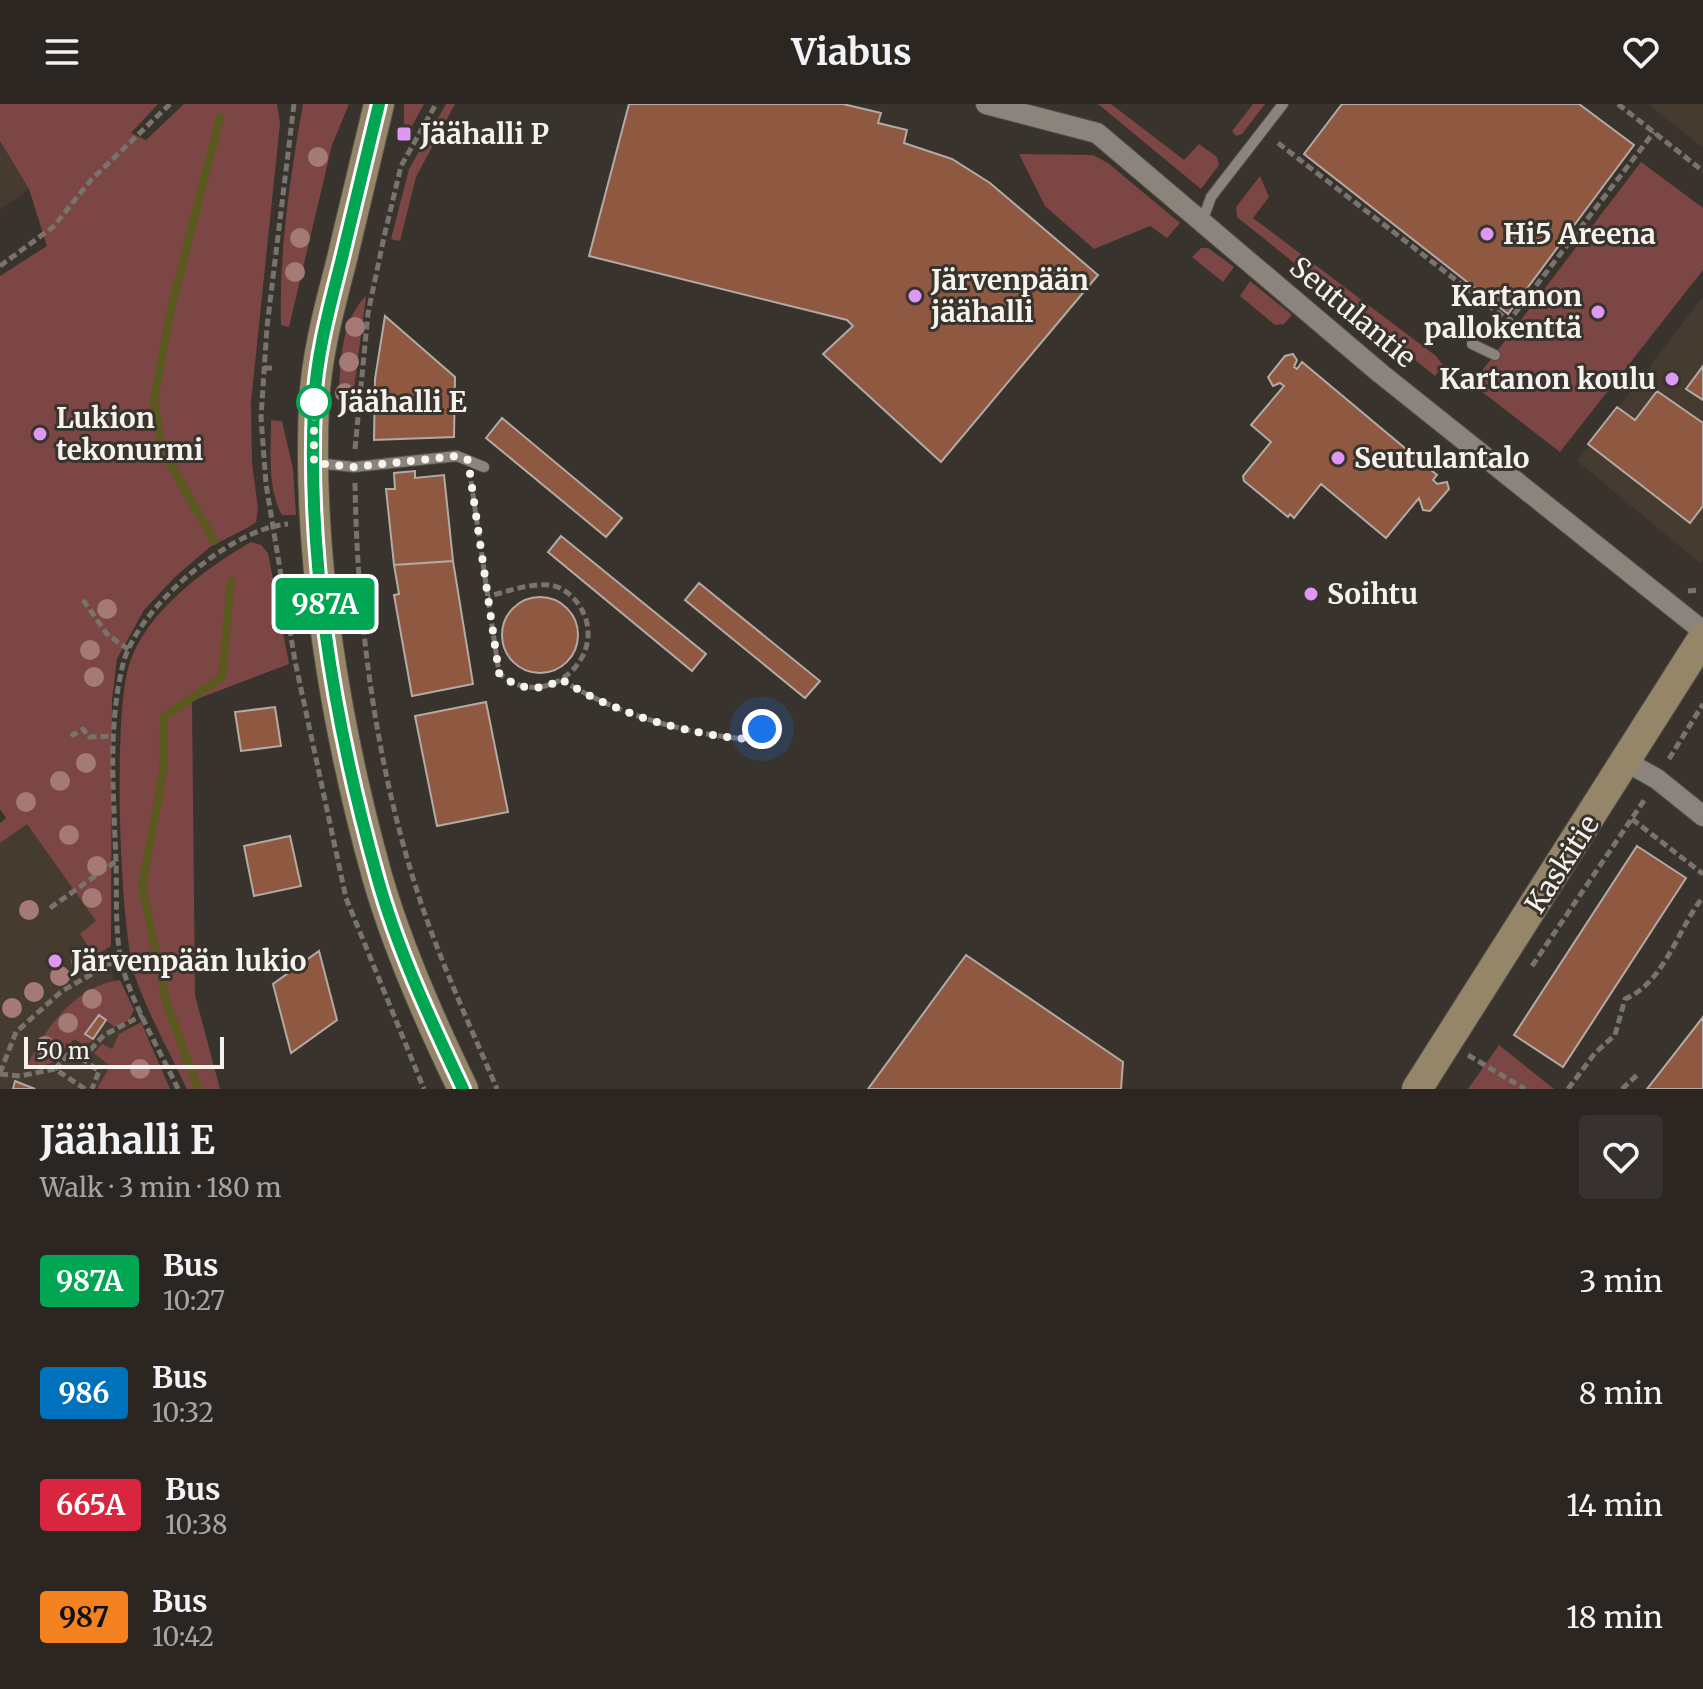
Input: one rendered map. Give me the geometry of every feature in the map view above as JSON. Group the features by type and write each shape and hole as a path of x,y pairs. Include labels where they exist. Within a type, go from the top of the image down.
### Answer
{"street":[{"path":"379,104 328,307 314,402 316,521 329,637 347,749 378,878 432,1024 463,1089"},
{"name":"Seutulantie","path":"986,104 1018,108 1097,133 1380,373 1703,631"},
{"name":"Kaskitie","path":"1417,1089 1460,1055 1627,762 1703,638"},
{"path":"1627,762 1657,779 1703,816"}],"lane":[{"path":"1202,222 1211,197 1283,104"},
{"path":"1472,344 1495,355"},
{"path":"314,463 354,467 457,456 484,467"}],"path":[{"path":"0,266 53,227 91,180 170,104"},
{"path":"436,104 401,166 368,313 354,467 355,519 382,753 419,896 439,953 497,1089"},
{"path":"1618,104 1703,171"},
{"path":"1278,143 1509,321 1654,132"},
{"path":"264,368 274,368"},
{"path":"468,460 499,673 512,685 533,688 561,679 585,655 588,636 585,614 572,596 551,585 488,596"},
{"path":"178,1089 120,958 113,736 124,663 153,612 197,569 229,546 273,525"},
{"path":"83,600 107,634 129,650"},
{"path":"561,679 583,693 700,736 748,739 762,729"},
{"path":"1524,977 1632,819 1703,704"},
{"path":"71,733 73,735 83,729 89,737 113,736"},
{"path":"1632,819 1703,874"},
{"path":"50,908 116,862"},
{"path":"1568,1089 1595,1053 1615,1035 1625,999 1639,994 1684,933 1691,912 1703,897"},
{"path":"92,1089 99,1071 71,1051 55,1069 20,1076 0,1074 16,1032 62,991 120,958"},
{"path":"82,1059 104,1035 143,1015"},
{"path":"1460,1055 1479,1043"},
{"path":"1460,1055 1525,1089"},
{"path":"55,1069 85,1089"},
{"path":"1622,1089 1637,1075"}],"shaded area":[{"path":"0,104 158,104 131,133 146,140 184,104 277,104 280,123 251,402 252,463 258,509 256,522 210,547 175,577 144,610 117,659 112,700 111,946 94,956 80,934 96,921 27,824 0,843 0,823 6,818 0,809 0,276 47,246 29,189 0,141"},
{"path":"303,104 349,104 332,145 289,327 281,325 282,269 290,187"},
{"path":"404,104 424,104 412,126 404,124"},
{"path":"446,104 455,104 416,177 400,241 391,239 409,169"},
{"path":"1098,104 1111,104 1184,160 1199,144 1217,157 1219,165 1201,189"},
{"path":"1253,104 1265,104 1242,134 1236,136 1232,131"},
{"path":"1648,104 1703,104 1703,148"},
{"path":"0,141 29,189 0,210"},
{"path":"1019,154 1093,155 1108,163 1180,223 1167,238 1150,226 1094,249 1045,206"},
{"name":"Kartanon pallokenttä","path":"1641,162 1703,208 1703,270 1560,452 1472,384"},
{"path":"1260,176 1269,197 1253,218 1436,356 1443,365 1435,376 1237,217 1236,207"},
{"path":"1201,248 1208,248 1234,267 1223,282 1192,257"},
{"path":"1250,281 1292,315 1284,324 1275,325 1240,296"},
{"path":"366,296 351,412 338,416 345,337 356,308"},
{"name":"Kartanon koulu","path":"1703,297 1703,560 1700,563 1577,461"},
{"path":"271,420 282,421 293,469 296,515 282,515 277,505 271,469"},
{"path":"251,542 261,545 268,553 289,664 192,701 195,995 220,1089 187,1089 141,993 130,953 120,822 124,691 137,645 163,609 215,565"},
{"name":"Järvenpään lukio","path":"42,798 101,918 119,1005 158,1089 0,1089 0,828"},
{"path":"120,980 134,1010 129,1020 115,1027 99,1016 86,1034 93,1039 86,1046 74,1039 52,1063 26,1069 41,1040 62,1012 89,991"},
{"path":"141,1022 170,1089 97,1089 110,1066 94,1053 102,1044 112,1049 119,1034"},
{"path":"1499,1045 1554,1089 1468,1089"}],"building":[{"name":"Järvenpään jäähalli","path":"629,104 843,104 881,113 878,123 907,130 904,143 952,159 990,183 1098,275 941,462 823,354 853,326 847,320 589,256"},
{"name":"Hi5 Areena","path":"1342,104 1579,104 1634,145 1508,314 1304,154"},
{"path":"385,316 455,377 454,437 374,440 375,379"},
{"name":"Seutulantalo","path":"1293,354 1297,360 1294,367 1297,369 1302,362 1437,475 1433,480 1437,484 1447,482 1449,489 1430,511 1423,510 1419,498 1386,538 1321,484 1294,518 1290,514 1288,517 1244,481 1243,476 1271,442 1251,425 1284,386 1280,383 1273,386 1268,377 1285,356"},
{"path":"1703,366 1703,400 1686,389"},
{"path":"1657,391 1703,423 1703,506 1690,523 1588,444 1617,407 1635,420"},
{"path":"502,418 622,518 606,537 486,438"},
{"path":"415,471 415,478 444,475 453,561 394,565 386,489 395,489 394,473"},
{"path":"561,536 706,654 692,671 548,552"},
{"path":"453,561 473,684 412,696 394,595 399,594 394,565"},
{"path":"699,583 820,681 805,698 685,600"},
{"path":"540,597 554,600 567,608 575,621 578,635 575,649 567,662 554,670 540,673 526,670 513,662 505,649 502,635 505,621 513,608 526,600"},
{"path":"486,702 508,812 437,826 415,716"},
{"path":"275,707 281,746 241,751 235,712"},
{"path":"290,836 301,886 254,896 244,846"},
{"path":"1637,846 1686,878 1563,1067 1514,1035"},
{"path":"319,951 337,1020 291,1053 273,984"},
{"path":"966,955 1123,1062 1121,1089 868,1089"},
{"path":"99,1015 106,1020 93,1039 85,1034"},
{"path":"1703,1017 1703,1089 1647,1089"},
{"path":"15,1081 35,1089 13,1089"}],"waterway":[{"path":"214,541 162,449 154,401 170,313 220,117"},
{"path":"198,1089 167,1004 142,886 163,773 164,717 222,677 231,581"}],"bus line":[{"name":"987A","path":"379,104 328,307 314,402 316,521 329,637 347,749 378,878 432,1024 463,1089"}],"place":[{"name":"Jäähalli P","path":"404,134"},
{"name":"Hi5 Areena","path":"1487,234"},
{"name":"Järvenpään jäähalli","path":"915,296"},
{"name":"Kartanon pallokenttä","path":"1598,312"},
{"name":"Kartanon koulu","path":"1672,379"},
{"name":"Jäähalli E","path":"314,402"},
{"name":"Lukion tekonurmi","path":"40,434"},
{"name":"Seutulantalo","path":"1338,458"},
{"name":"Soihtu","path":"1311,594"},
{"name":"Järvenpään lukio","path":"55,961"}],"route":[{"path":"314,402 314,463 354,467 457,456 468,460 499,673 512,685 533,688 554,684 561,679 583,693 700,736 748,739 762,729"}]}
